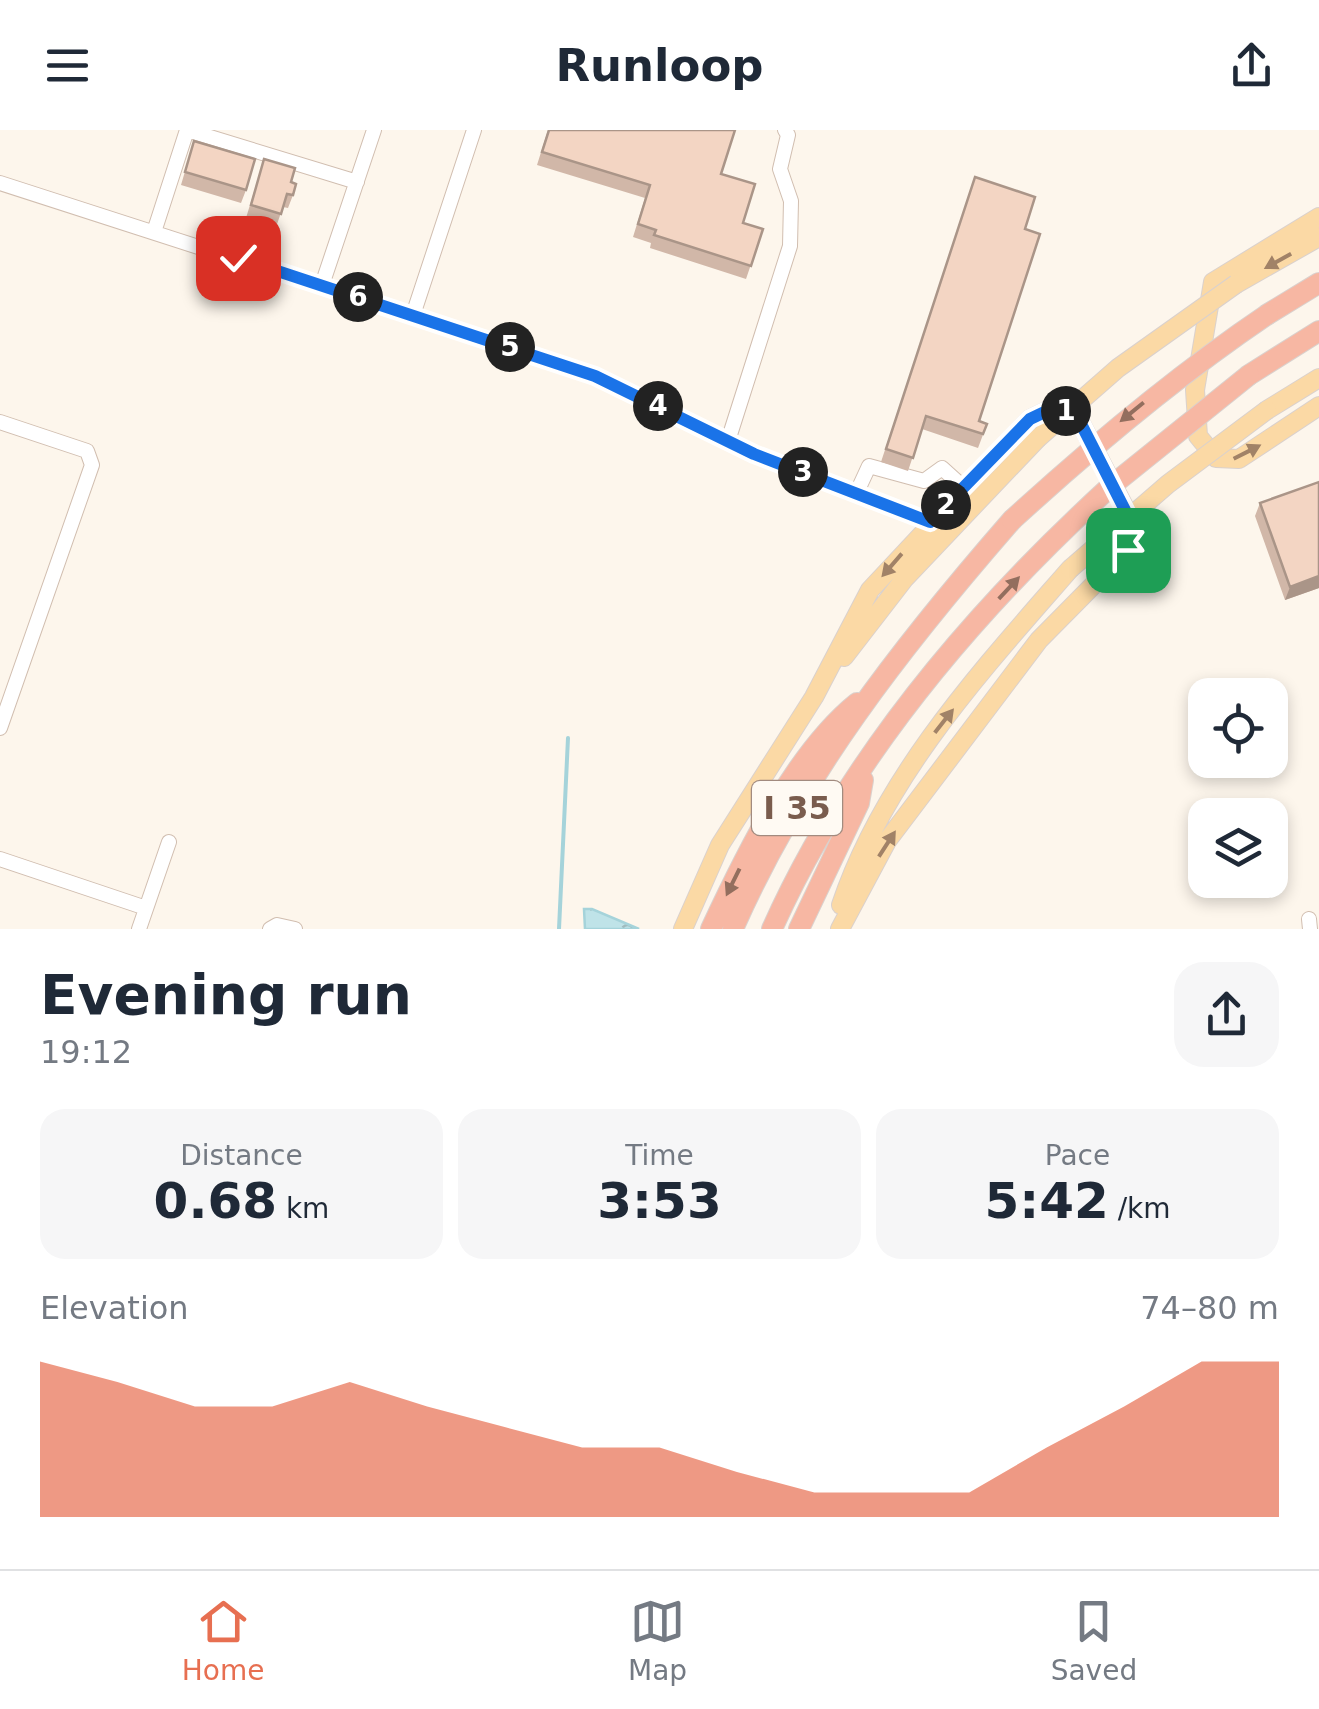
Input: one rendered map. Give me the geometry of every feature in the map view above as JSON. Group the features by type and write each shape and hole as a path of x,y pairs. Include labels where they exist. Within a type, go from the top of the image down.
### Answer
{"highway":[{"name":"I 35","path":"734,929 789,820 870,692 1012,520 1166,385 1319,283"},
{"name":"I 35","path":"772,929 803,866 866,763 948,655 1067,526 1146,454 1249,376 1319,331"},
{"path":"1297,344 1319,339"},
{"path":"711,929 738,871 832,723 870,692"},
{"path":"799,929 858,803 866,763"}],"main road":[{"path":"1319,217 1213,282 1195,390 1198,436 1216,458 1239,458 1319,406"},
{"path":"814,697 904,578 1037,439 1118,368 1236,284 1319,238"},
{"path":"837,929 858,856 930,738 1070,569 1168,484 1267,410 1319,378"},
{"path":"683,929 720,846 814,697 870,590 1030,419 1051,409 1075,412 1128,516 1128,550 1039,640 887,841 837,929"}],"street":[{"path":"154,232 187,130 356,182"},
{"path":"322,286 374,130"},
{"path":"413,316 474,130"},
{"path":"728,441 790,246 791,201 780,168 788,135 785,130"},
{"path":"0,183 595,376 728,441 930,522"},
{"path":"0,422 87,451 92,465 0,728"},
{"path":"856,492 869,466 924,482 942,468 963,487"},
{"path":"140,929 169,842"},
{"path":"0,859 146,908"},
{"path":"270,929 278,925 295,929"}],"water":[{"path":"584,909 592,909 639,929 585,929"}],"building":[{"path":"549,130 735,130 721,174 755,184 743,223 763,229 751,266 654,235 656,230 638,224 650,185 542,152"},
{"path":"194,141 255,159 246,190 185,172"},
{"path":"264,159 295,168 293,195 287,194 281,214 251,205"},
{"path":"975,177 1035,197 1025,229 1040,234 979,421 987,424 983,434 926,416 913,458 886,449"},
{"path":"1319,482 1319,576 1290,587 1260,503"}],"waterway":[{"path":"559,929 568,738"}],"route":[{"path":"238,258 595,376 754,454 930,522 1030,419 1051,409 1075,412 1128,516 1128,550"}]}
